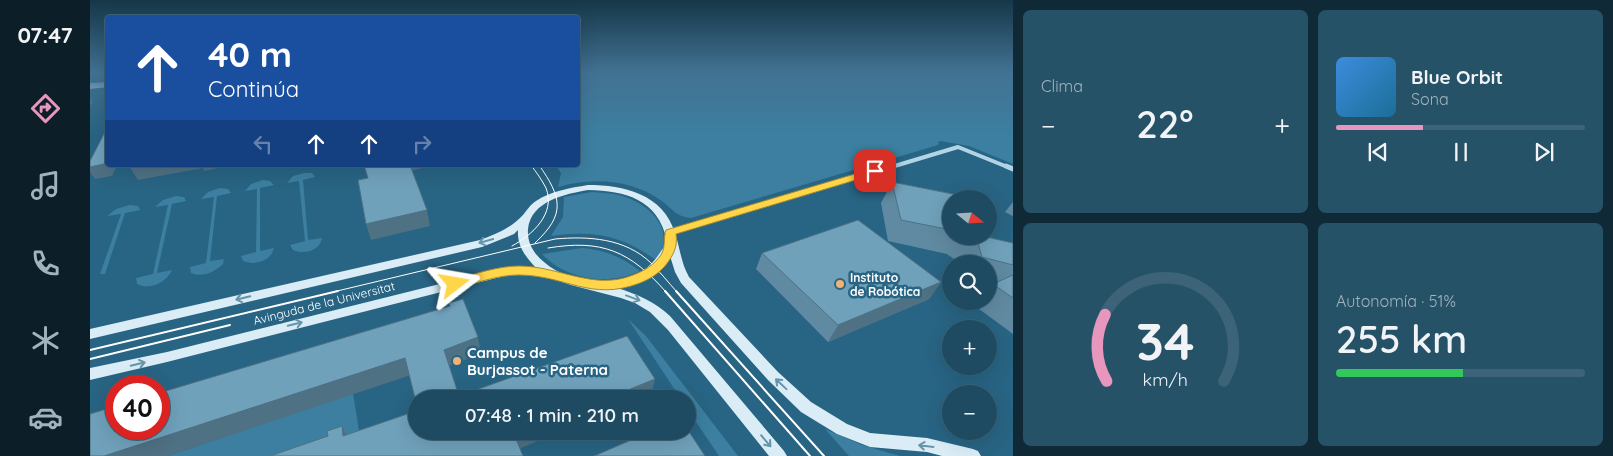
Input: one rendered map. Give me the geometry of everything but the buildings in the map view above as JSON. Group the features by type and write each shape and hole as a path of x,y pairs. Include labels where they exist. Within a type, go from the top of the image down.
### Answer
{"street":[{"path":"671,237 958,147 1013,169"},
{"path":"779,456 690,348 656,311 645,303 633,298 566,280 547,271 528,252 522,229 527,216 536,206 552,195 576,188 596,187 616,189 636,196 652,205 664,218 671,237 677,268 685,280 773,376 806,407 842,429 870,440 927,445 973,456"},
{"name":"Avinguda de la Universitat","path":"90,334 482,243 510,232 527,216"},
{"path":"586,284 608,286 628,282 646,275 656,268 667,256 671,237"},
{"name":"Avinguda de la Universitat","path":"90,374 167,357 504,272 534,272 566,280"}],"shaded area":[{"path":"580,94 1013,94 1013,164 969,146 940,141 935,146 691,218 675,212 650,194 625,184 598,181 558,187 561,173 557,167 580,167"},
{"path":"312,173 315,177 303,180 308,240 322,238 315,249 302,252 293,250 290,245 305,241 299,181 287,183 293,176"},
{"path":"263,180 270,181 274,185 260,188 260,251 274,248 266,259 252,263 243,261 241,256 256,252 257,189 245,191 251,184"},
{"path":"220,188 228,189 231,193 217,196 210,261 224,259 223,264 208,273 200,275 191,273 190,267 206,263 214,197 201,199 208,192"},
{"path":"592,192 619,195 641,204 650,211 662,228 664,238 662,249 656,260 631,245 606,236 566,234 551,236 563,217 564,197"},
{"path":"176,196 184,197 186,201 172,204 157,273 172,270 162,282 152,286 137,284 136,278 153,274 168,205 155,207 163,200"},
{"path":"130,205 138,206 140,210 125,213 105,274 100,274 121,214 107,216 116,209"},
{"path":"582,248 598,250 613,255 640,271 628,276 615,278 588,278 563,270 542,254"},
{"path":"628,319 646,336 687,390 675,390"},
{"path":"353,393 359,431 288,456 168,456"},
{"path":"696,401 738,456 719,456 696,422"},
{"path":"825,429 862,445 900,456 849,456"}],"tram line":[{"path":"512,246 534,230 545,215 548,206 546,188 532,167"},
{"path":"535,243 552,223 557,205 552,187 540,167"},
{"path":"333,292 555,239 580,238 606,241 630,248 651,263 677,292"},
{"path":"548,248 584,245 614,251 640,267 666,292"},
{"path":"90,350 338,291"},
{"path":"665,291 810,456"},
{"path":"676,291 824,456"},
{"path":"90,359 230,325"}],"place":[{"name":"Instituto de Robótica","path":"840,284"},
{"name":"Campus de Burjassot - Paterna","path":"457,361"}],"route":[{"path":"455,284 520,270 586,284 608,286 628,282 646,275 656,268 667,256 671,241 670,232 875,171"}]}
